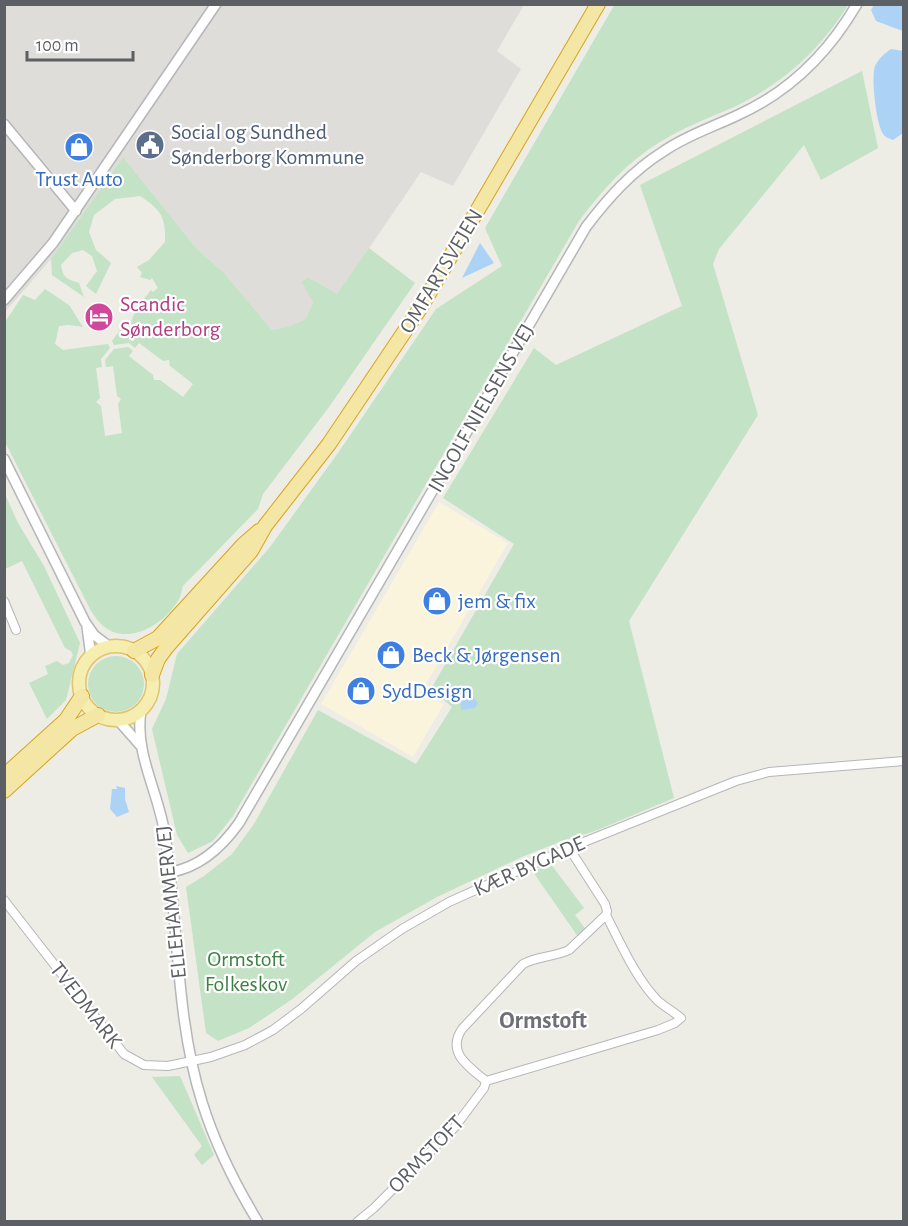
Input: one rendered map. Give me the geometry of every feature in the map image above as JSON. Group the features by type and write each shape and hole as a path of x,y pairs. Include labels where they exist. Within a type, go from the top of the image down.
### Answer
{"highway":[{"name":"OMFARTSVEJEN","path":"152,675 158,659 166,648 251,551 265,526 329,444 421,307 598,4"},
{"name":"OMFARTSVEJEN","path":"134,651 158,638 244,544 265,526"},
{"path":"4,776 66,720 82,696"},
{"path":"4,791 72,729 98,715"}],"main road":[{"path":"110,647 134,651 144,659 152,675 152,692 148,702 141,711 128,718 118,720 98,715 88,707 82,696 80,678 84,666 91,657 110,647"}],"street":[{"path":"4,300 32,270 76,211 216,4"},
{"name":"INGOLF NIELSENS VEJ","path":"171,872 190,866 213,853 228,839 239,823 586,228 602,205 635,173 664,150 688,136 740,115 785,87 824,52 858,4"},
{"path":"4,124 76,211"},
{"path":"4,459 86,622 94,634 110,647"},
{"path":"4,601 16,630"},
{"path":"86,622 91,657"},
{"name":"ELLEHAMMERVEJ","path":"141,711 140,745 159,807 171,872 180,989 192,1062 213,1136 230,1172 258,1221"},
{"name":"ELLEHAMMERVEJ","path":"118,720 140,745"},
{"name":"KÆR BYGADE","path":"192,1062 245,1045 273,1030 356,961 402,928 489,883 568,848 736,781 769,772 903,761"},
{"path":"568,848 608,911 569,950 561,954 532,959 523,964 462,1029 456,1038 456,1047 465,1064 486,1080 658,1030 681,1018 658,1001 648,988 626,954 606,915"},
{"name":"TVEDMARK","path":"4,900 124,1054 144,1065 168,1066 192,1062"},
{"name":"ORMSTOFT","path":"357,1221 374,1208 454,1128 480,1096 486,1080"}],"shaded area":[{"path":"5,5 524,5 497,51 521,69 453,186 421,172 337,295 308,277 313,302 306,320 272,330 224,273 196,248 123,157 51,259 5,312"},
{"path":"439,502 508,543 422,691 444,704 413,757 321,704"}],"green space":[{"path":"615,4 848,5 825,37 799,64 769,88 752,98 678,132 648,150 616,177 579,221 233,816 213,841 188,853 177,835 152,729 166,699 177,654 270,547 338,453 436,309 502,266 485,228"},
{"name":"Ormstoft Folkeskov","path":"862,71 878,148 821,180 804,145 719,249 713,264 758,415 629,621 674,798 595,831 524,856 437,897 375,932 291,1000 249,1028 218,1041 206,1033 186,887 232,854 254,824 318,710 416,764 452,707 431,689 514,544 443,498 534,348 556,365 682,306 640,185"},
{"path":"123,157 196,248 224,273 272,330 291,326 306,319 313,302 302,282 308,277 337,294 369,248 415,283 329,407 263,494 258,509 183,586 173,609 154,625 144,630 121,634 101,624 90,609 5,442 5,322 23,295 35,300 45,289 69,305 83,327 59,326 55,344 63,350 108,344 110,348 101,359 102,367 96,368 100,398 96,402 101,406 105,436 122,433 118,404 121,399 117,396 113,366 106,367 105,360 114,349 128,347 133,351 129,356 153,375 154,380 160,380 183,397 193,384 170,366 169,360 163,361 139,343 135,348 129,343 114,345 112,341 126,322 131,322 136,309 151,290 153,292 158,288 152,278 150,280 140,277 142,273 137,267 149,260 165,242 161,215 147,201 140,196 115,199 94,215 89,232 96,250 111,263 96,294 86,286 97,271 92,256 83,250 72,253 61,265 66,277 79,283 84,297 52,275 51,259"},
{"path":"4,492 18,523 44,566 80,643 66,700 47,719 29,683 48,674 45,666 57,661 63,665 69,663 73,655 65,648 22,561 5,569"},
{"path":"110,656 122,656 132,660 140,668 144,684 140,700 132,708 122,712 110,712 100,708 92,700 88,690 88,678 92,668 100,660"},
{"path":"550,863 584,908 575,915 587,931 579,938 533,872"},
{"path":"180,1076 214,1155 202,1165 194,1155 202,1146 152,1077"}],"water":[{"path":"874,5 903,5 903,31 876,21 871,10"},
{"path":"891,49 904,51 903,133 893,140 884,135 880,126 874,89 875,66"},
{"path":"480,243 494,263 462,278"},
{"path":"464,686 478,703 475,708 461,710 460,689"},
{"path":"116,786 125,788 125,799 129,812 117,817 110,809 112,789 117,789"}],"place":[{"name":"Social og Sundhed Sønderborg Kommune","path":"150,145"},
{"name":"Trust Auto","path":"79,147"},
{"name":"Scandic Sønderborg","path":"99,317"},
{"name":"jem & fix","path":"437,601"},
{"name":"Beck & Jørgensen","path":"391,655"},
{"name":"SydDesign","path":"361,691"}],"district":[{"name":"Ormstoft","path":"543,1021"}]}
